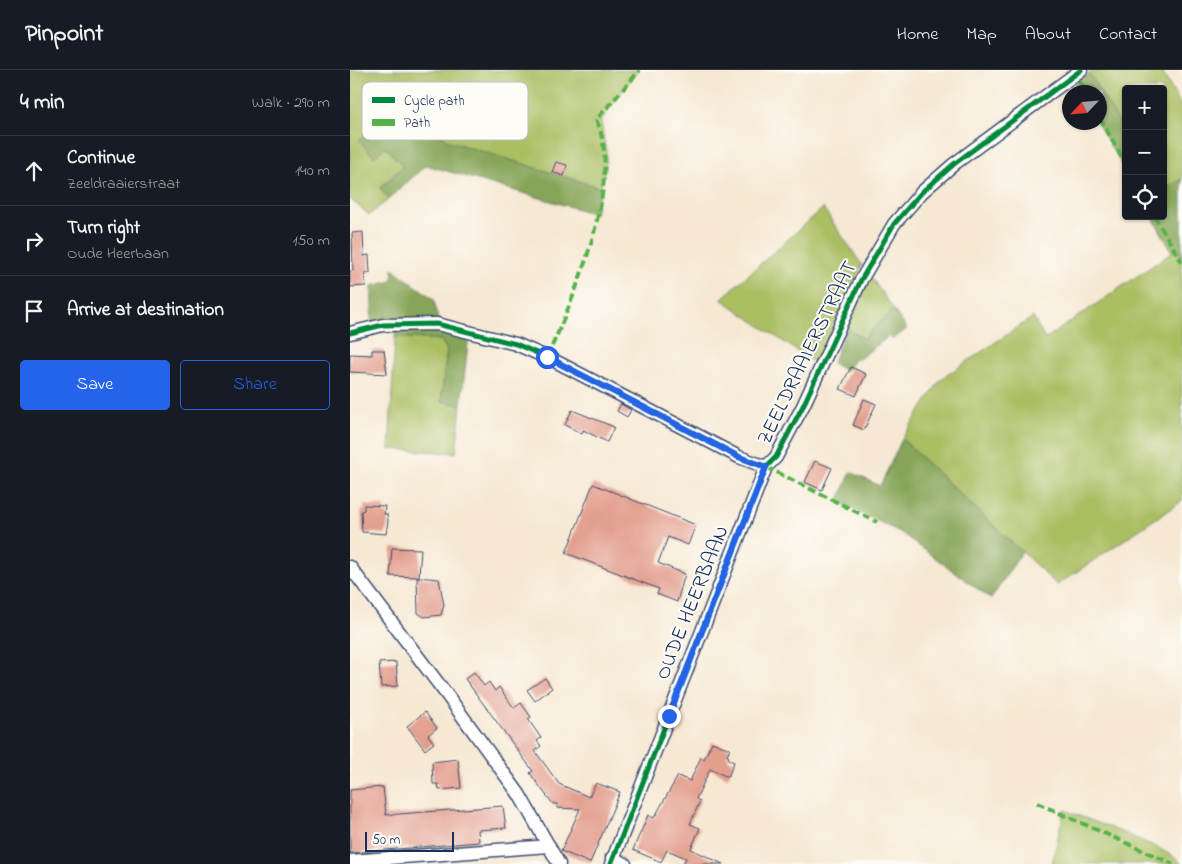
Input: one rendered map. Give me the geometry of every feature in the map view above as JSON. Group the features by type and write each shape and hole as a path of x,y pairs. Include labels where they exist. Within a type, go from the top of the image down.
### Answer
{"street":[{"name":"ZEELDRAAIERSTRAAT","path":"350,332 384,325 437,324 516,344 555,360 739,457 766,467 776,457 803,406 861,280 894,224 922,192 954,164 1078,72"},
{"name":"OUDE HEERBAAN","path":"612,861 766,467"},
{"path":"350,566 487,749 525,803 559,864"},
{"path":"350,861 549,846"},
{"path":"612,861 625,864"}],"green space":[{"path":"350,70 638,70 601,121 607,157 601,188 447,140 528,140 528,82 362,82 362,140 382,140 403,166 380,188 389,199 369,215 350,199"},
{"path":"1094,70 1161,70 1182,107 1182,179 1167,188 1167,85 1122,85 1122,127 1107,103 1107,85 1096,85 1089,73"},
{"path":"1089,73 1096,85 1075,85"},
{"path":"1107,103 1122,127 1122,165 1101,130 1107,130"},
{"path":"362,137 362,140 447,140 601,188 595,214 426,165 389,199 380,188 403,166 385,147 374,157 359,140"},
{"path":"1182,179 1182,258 1177,249 1172,252 1154,220 1167,220 1167,188"},
{"path":"823,208 862,265 816,364 721,299"},
{"path":"1177,249 1182,258 1182,501 1057,585 902,439 941,379 1033,317 1045,339"},
{"path":"393,269 434,299 438,320 371,324 372,286 392,281"},
{"path":"871,277 893,309 863,339 847,328"},
{"path":"893,309 907,329 891,340 889,336 859,359 855,358 846,371 832,363 847,328 864,339"},
{"path":"395,329 442,331 469,335 461,405 441,401 447,350 441,340 395,337"},
{"path":"395,337 441,340 447,350 441,401 461,405 456,453 389,449"},
{"path":"902,439 1022,552 991,599 900,532 838,502 851,472 880,486"},
{"path":"1064,810 1146,842 1175,857 1182,864 1052,864"}],"building":[{"path":"556,162 567,165 564,176 552,172"},
{"path":"363,232 364,256 369,255 370,273 365,273 366,286 350,287 350,271 353,271 352,233"},
{"path":"372,350 384,350 387,374 350,372 350,354 372,355"},
{"path":"851,367 866,374 856,396 840,389"},
{"path":"864,399 876,404 864,430 853,425"},
{"path":"621,404 631,410 627,417 617,411"},
{"path":"572,410 614,427 607,442 583,430 582,434 565,425"},
{"path":"815,461 832,468 822,490 805,482"},
{"path":"593,484 696,525 688,545 668,537 658,563 685,574 677,602 657,594 659,589 566,553"},
{"path":"364,505 385,506 384,514 387,514 388,521 386,534 362,532 361,511 364,510"},
{"path":"392,548 421,549 419,577 390,576"},
{"path":"417,577 439,579 444,605 441,615 424,617 418,613"},
{"path":"396,662 398,686 381,687 379,663"},
{"path":"474,672 484,686 489,682 495,691 499,687 514,708 521,703 531,717 528,719 541,738 537,741 541,746 535,751 559,784 589,797 596,783 620,792 590,863 561,851 580,809 557,808 557,804 553,804 530,773 533,771 465,679"},
{"path":"545,678 552,688 535,701 527,690"},
{"path":"425,712 437,728 428,735 434,743 425,750 407,726"},
{"path":"712,742 730,749 727,756 729,757 728,759 734,762 728,777 710,769 696,799 700,801 690,824 700,828 691,849 723,864 683,864 686,858 667,850 661,862 633,850 648,815 654,818 678,776 690,781 701,757 704,759"},
{"path":"458,759 461,788 439,790 438,784 433,784 432,762"},
{"path":"383,787 386,815 503,806 506,828 478,830 479,842 350,853 350,790"}],"marked path":[{"path":"547,357 582,273 600,206 604,174 603,145 596,120 640,70"},
{"path":"1073,71 1082,85"},
{"path":"1107,130 1122,158"},
{"path":"1156,220 1182,262"},
{"path":"766,467 877,522"},
{"path":"1037,803 1173,864"}],"cycle path":[{"path":"611,864 766,467 776,457 803,406 861,280 894,224 922,192 954,164 1081,70"},
{"path":"350,333 383,325 437,324 516,344 555,361 739,457 766,467"}],"route":[{"path":"547,357 739,457 766,467 761,484 669,716"}]}
